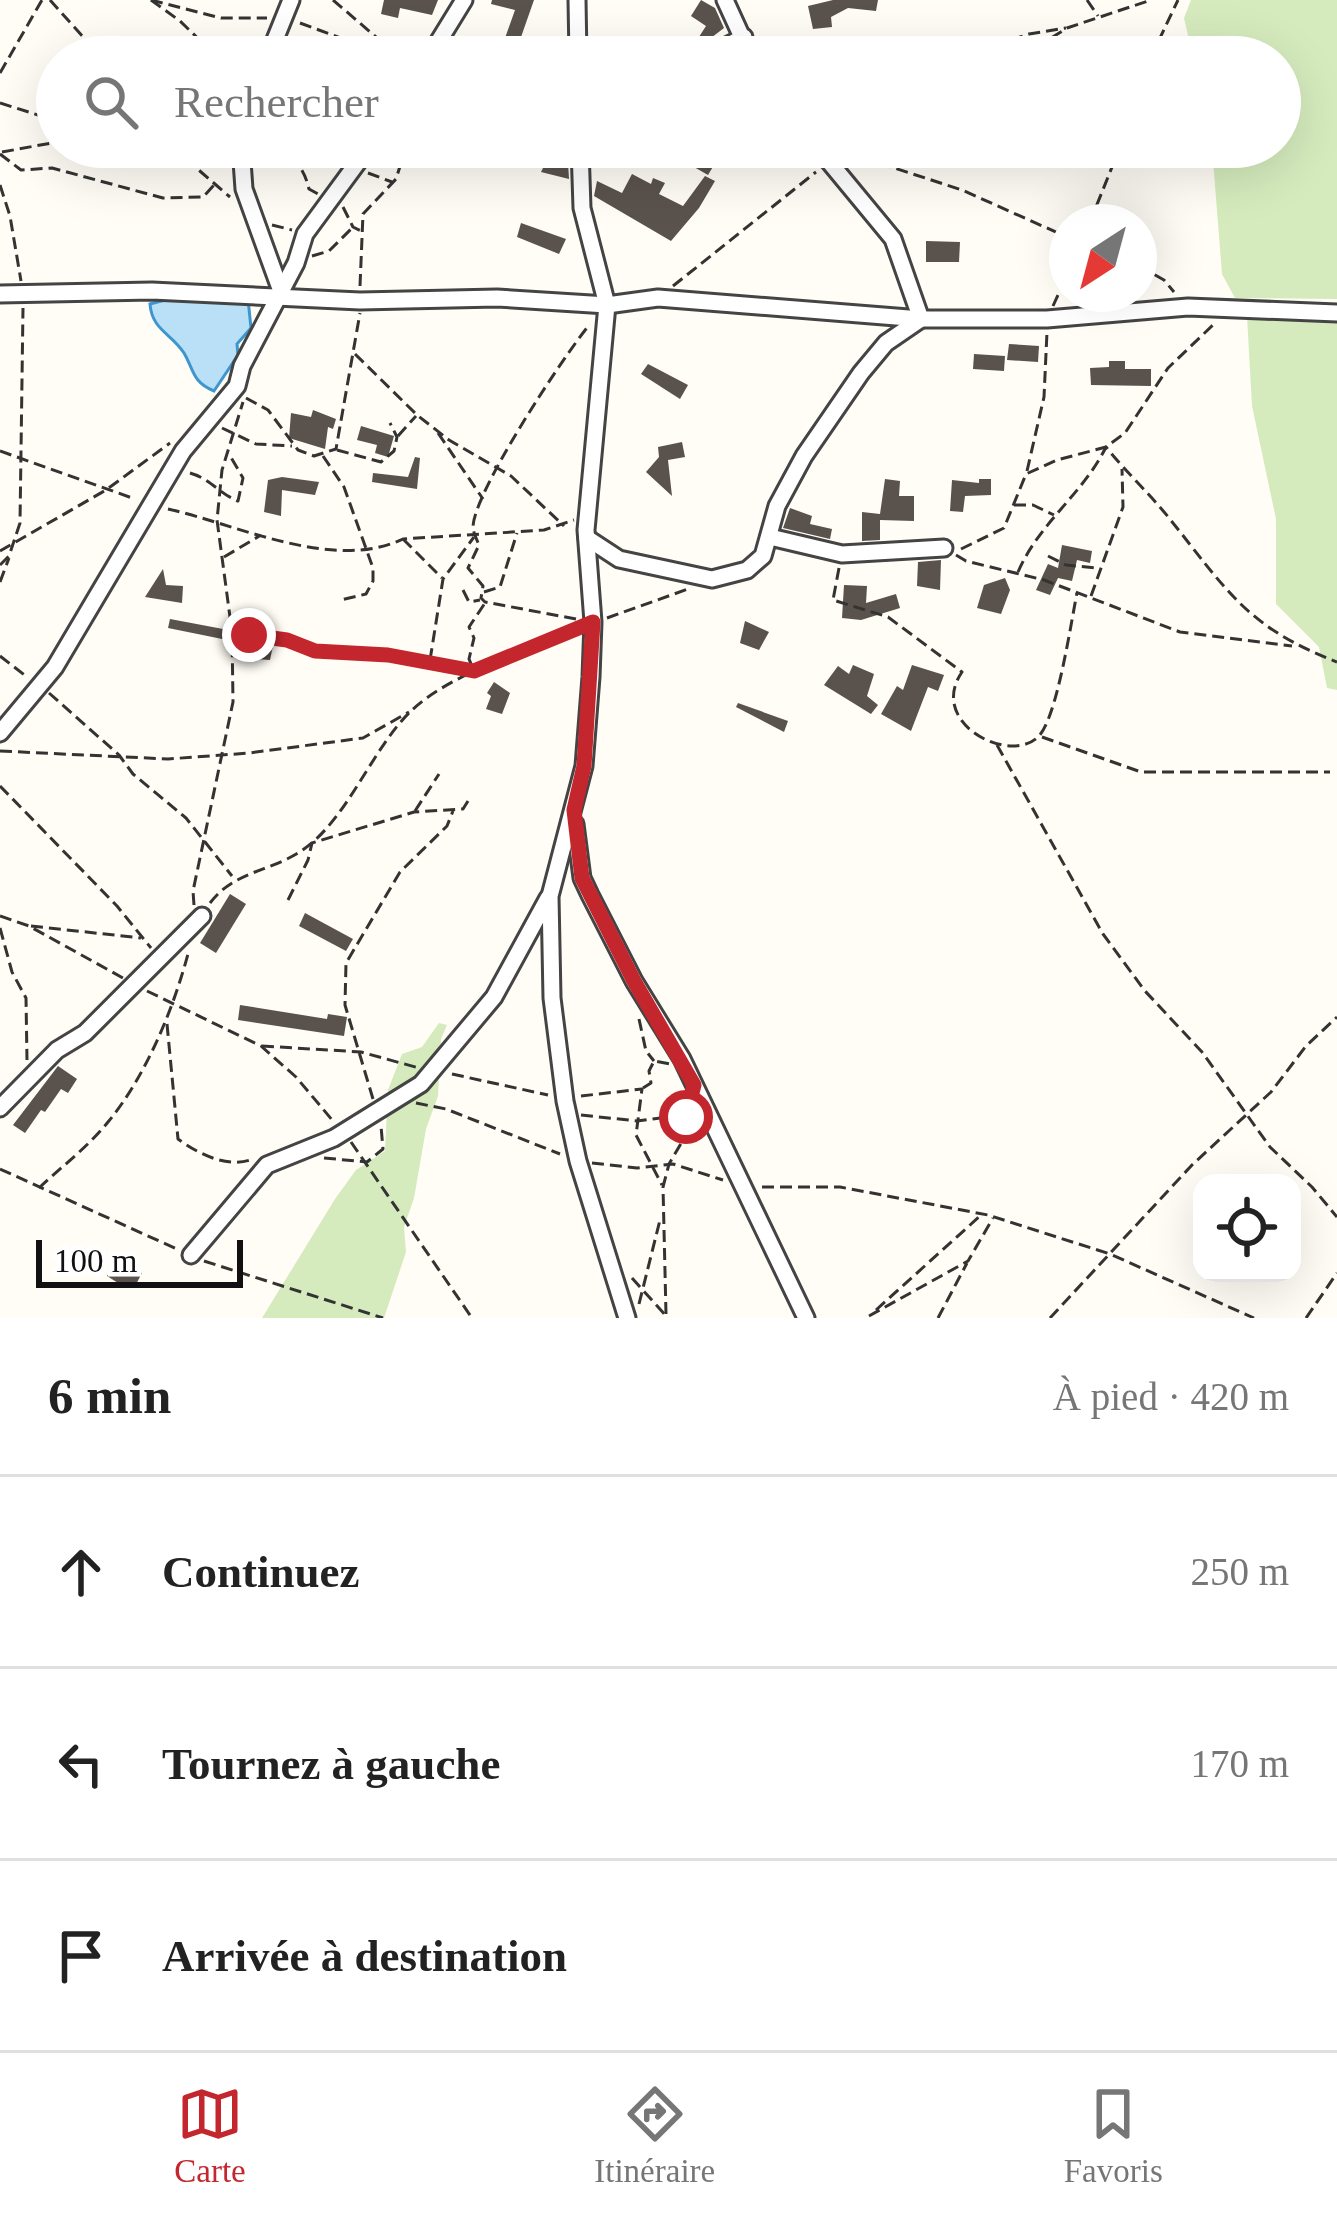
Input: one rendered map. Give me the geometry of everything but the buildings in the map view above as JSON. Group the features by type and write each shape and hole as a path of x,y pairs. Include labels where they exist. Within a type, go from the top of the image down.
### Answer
{"street":[{"path":"277,36 292,0"},
{"path":"442,36 464,0"},
{"path":"577,0 578,36"},
{"path":"725,0 743,36"},
{"path":"242,168 244,189 282,294"},
{"path":"0,733 40,686 204,422 241,392 242,366 282,294 305,234 354,168"},
{"path":"191,1255 267,1166 334,1138 422,1084 494,998 550,896 584,766 593,622 586,514 607,305 582,208 581,168"},
{"path":"845,168 892,238 921,319"},
{"path":"0,294 152,291 360,301 497,298 607,305 658,298 921,319 1048,319 1188,307 1337,313"},
{"path":"587,538 619,559 712,579 758,562 777,506 804,456 886,343 921,319"},
{"path":"770,537 842,554 944,548"},
{"path":"574,810 582,878 634,981 682,1059 806,1318"},
{"path":"550,896 552,998 565,1101 578,1161 627,1318"},
{"path":"0,1108 57,1050 85,1033 202,916"}],"path":[{"path":"0,73 42,0"},
{"path":"50,0 82,36"},
{"path":"151,0 196,36"},
{"path":"333,0 376,36"},
{"path":"350,14 351,0"},
{"path":"1087,0 1100,17"},
{"path":"1033,36 1151,0"},
{"path":"1160,36 1178,0"},
{"path":"1054,36 1067,28"},
{"path":"0,104 36,115"},
{"path":"0,153 36,146"},
{"path":"0,153 21,170 64,170 163,199 203,196 215,184"},
{"path":"196,168 254,217 305,234"},
{"path":"304,168 310,189 344,208 353,227 361,231"},
{"path":"354,168 393,182"},
{"path":"335,449 354,354 361,231 367,208 403,168"},
{"path":"658,298 822,168"},
{"path":"881,168 962,190 1049,229"},
{"path":"1097,204 1112,168"},
{"path":"0,185 24,294 20,523 0,582"},
{"path":"296,263 328,251 353,227"},
{"path":"1157,276 1188,307"},
{"path":"484,598 468,568 479,545 473,529 497,470 546,385 607,305"},
{"path":"1026,474 1106,447 1125,433 1168,368 1228,311"},
{"path":"944,548 968,548 1004,528 1026,474 1045,397 1051,312"},
{"path":"354,354 416,415 511,476 564,525 587,538"},
{"path":"410,712 311,843 293,856 235,879 202,916 194,906 193,891 233,702 232,632 217,520 241,392 268,410 294,446 308,455 335,449 381,462 394,451 397,437 416,415"},
{"path":"204,422 256,444 294,446"},
{"path":"390,423 397,437"},
{"path":"436,430 484,501"},
{"path":"0,551 106,490 182,433"},
{"path":"1106,447 1258,622 1296,646 1337,662"},
{"path":"1018,572 1033,541 1096,468 1106,447"},
{"path":"0,451 150,504 315,550 368,548 403,538 517,532 564,525 586,514"},
{"path":"176,463 208,478 220,494 238,501 243,478 228,452"},
{"path":"322,454 344,487 373,568 372,587 361,598 341,600"},
{"path":"1091,598 1123,507 1122,467"},
{"path":"1012,506 1033,505 1054,515"},
{"path":"463,590 469,602 500,586 517,532"},
{"path":"224,557 263,534"},
{"path":"430,662 443,579 475,536"},
{"path":"403,538 443,579"},
{"path":"944,548 966,561 1018,572 1180,632 1296,646"},
{"path":"842,554 833,600 887,617 962,672 952,686 953,709 966,727 1005,747 1040,736 1056,691 1077,593"},
{"path":"0,565 9,556"},
{"path":"1048,556 1066,565 1099,568"},
{"path":"0,751 168,759 341,743 379,732 474,671 712,579"},
{"path":"484,598 593,622"},
{"path":"474,671 469,659 474,638 469,627 484,598"},
{"path":"232,632 275,637 315,651 388,655 474,671"},
{"path":"0,656 164,796 203,836 235,879"},
{"path":"1040,736 1142,772 1330,772"},
{"path":"997,745 1102,934 1144,991 1202,1052 1270,1147 1337,1216"},
{"path":"414,812 439,774"},
{"path":"0,786 93,880 181,980"},
{"path":"311,843 414,812 463,809 468,801"},
{"path":"293,1155 367,1162 382,1149 377,1113 345,1005 346,963 400,872 447,826 453,811"},
{"path":"288,900 311,843"},
{"path":"0,916 28,926 174,1007"},
{"path":"28,926 142,938"},
{"path":"0,928 26,998 28,1080"},
{"path":"39,1188 105,1126 174,1007 191,943"},
{"path":"634,981 646,1051 654,1061 666,1065 682,1059"},
{"path":"1050,1318 1192,1165 1248,1116 1337,1017"},
{"path":"166,1020 178,1139 195,1152 239,1163 264,1155"},
{"path":"261,1046 361,1052 531,1089 565,1101 581,1115 637,1121 710,1120"},
{"path":"565,1101 616,1089 642,1089 651,1083 649,1070 654,1061"},
{"path":"667,1316 663,1187 669,1164 686,1135 694,1085"},
{"path":"642,1089 636,1136 663,1187"},
{"path":"377,1113 397,1104 434,1106 578,1161 669,1164 742,1185 840,1187 982,1214 1110,1254 1254,1318"},
{"path":"637,1318 662,1212"},
{"path":"867,1317 982,1214"},
{"path":"938,1318 994,1217"},
{"path":"867,1317 968,1261"},
{"path":"1306,1318 1337,1273"},
{"path":"629,1275 667,1316"}],"green space":[{"path":"1191,0 1337,0 1337,299 1235,298 1222,274 1214,168 1301,168 1301,36 1188,36 1184,18"},
{"path":"1247,316 1337,317 1337,690 1327,688 1319,647 1276,604 1276,519 1252,406"},
{"path":"439,1023 447,1025 441,1039 438,1096 404,1227 406,1252 384,1318 262,1318 356,1170 385,1151 388,1090 402,1054 422,1047"}],"water":[{"path":"169,299 248,299 251,328 237,344 238,355 214,391 197,380 179,346 154,320 150,304"}],"route":[{"path":"249,635 275,637 326,653 388,655 474,671 593,622 584,766 574,810 576,850 590,895 694,1085 686,1117"}]}
